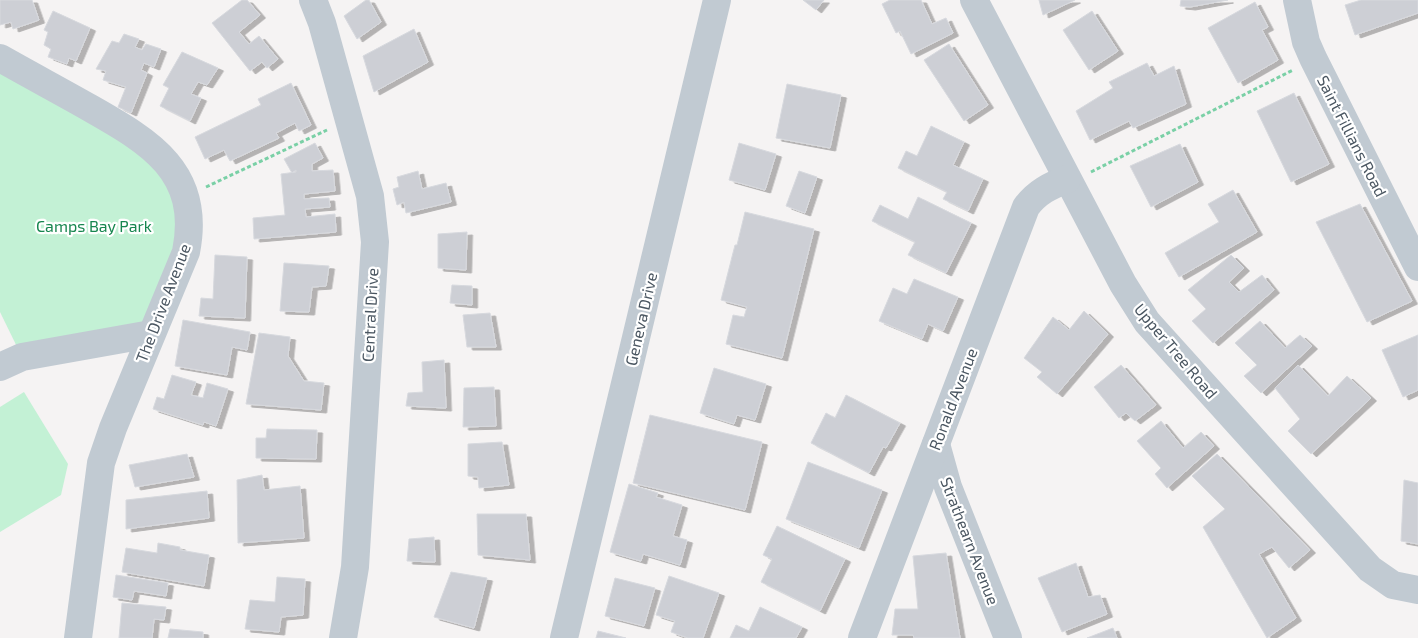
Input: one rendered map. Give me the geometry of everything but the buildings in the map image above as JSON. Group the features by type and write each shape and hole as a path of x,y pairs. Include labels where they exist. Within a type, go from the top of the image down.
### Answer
{"street":[{"name":"Central Drive","path":"313,0 322,23 370,196 375,242 355,567 343,638"},
{"name":"Geneva Drive","path":"564,638 717,0"},
{"name":"Upper Tree Road","path":"974,0 1123,284 1147,322 1370,569 1393,585 1418,590"},
{"name":"Saint Fillians Road","path":"1297,0 1306,42 1313,58 1418,267"},
{"name":"The Drive Avenue","path":"0,58 142,139 165,159 178,179 185,197 190,234 186,252 113,428 98,473 78,638"},
{"name":"Ronald Avenue","path":"862,638 1026,207 1032,198 1046,188 1067,179"},
{"path":"0,368 22,357 151,334"},
{"name":"Strathearn Avenue","path":"936,444 948,487 1008,638"}],"path":[{"path":"1067,179 1085,175 1313,58"},
{"path":"185,197 349,120"}],"green space":[{"name":"Camps Bay Park","path":"0,58 142,139 189,216 151,334 22,357 0,312"},
{"path":"24,392 68,464 61,495 0,532 0,407"}]}
